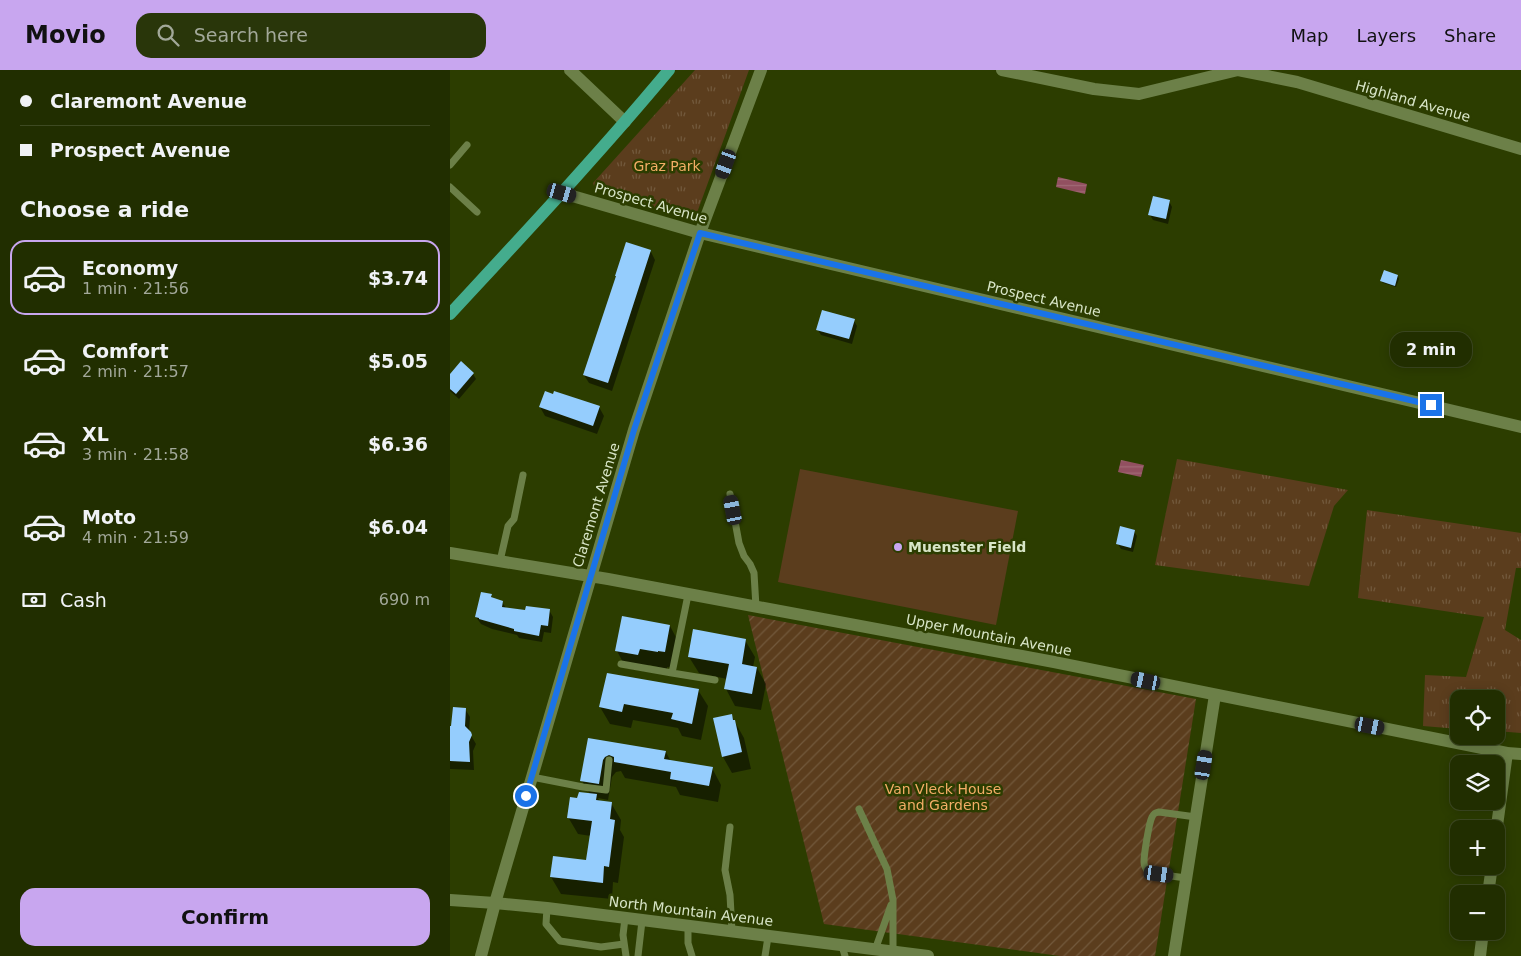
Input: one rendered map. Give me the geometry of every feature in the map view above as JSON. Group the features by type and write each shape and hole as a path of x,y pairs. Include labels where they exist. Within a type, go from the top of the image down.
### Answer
{"main road":[{"path":"450,314 562,193 669,70"}],"street":[{"path":"570,70 625,122"},
{"name":"Claremont Avenue","path":"481,956 494,902 634,430 700,233 761,70"},
{"name":"Highland Avenue","path":"1002,70 1094,89 1139,94 1238,70 1297,82 1521,149"},
{"name":"Prospect Avenue","path":"562,193 700,233 1521,427"},
{"name":"Upper Mountain Avenue","path":"450,553 608,579 1045,661 1507,753 1521,754"},
{"path":"1174,956 1215,695"},
{"path":"1498,820 1507,753"},
{"name":"North Mountain Avenue","path":"450,900 494,902 625,918 768,937 844,951 875,950 928,956"},
{"path":"1480,956 1482,940"}],"lane":[{"path":"450,165 468,145"},
{"path":"450,187 477,212"},
{"path":"500,561 508,526 514,519 523,476"},
{"path":"730,494 739,543 754,573 756,607"},
{"path":"672,673 688,595"},
{"path":"621,664 715,680"},
{"path":"532,777 606,790 608,760"},
{"path":"859,809 887,869 893,900 893,952"},
{"path":"1186,878 1149,873 1144,862 1146,845 1154,814 1159,812 1196,817"},
{"path":"730,827 725,870 730,895 732,932"},
{"path":"875,950 893,900"},
{"path":"547,908 546,924 560,941 601,948 624,944"},
{"path":"625,918 623,935 626,956"},
{"path":"638,956 642,921"},
{"path":"688,927 688,943 692,956"},
{"path":"764,956 768,937"}],"green space":[{"name":"Graz Park","path":"695,70 749,70 694,221 595,189 593,183"},
{"path":"1177,459 1348,490 1334,506 1309,586 1155,565"},
{"name":"Muenster Field","path":"800,469 1018,511 996,625 778,582"},
{"path":"1367,510 1521,533 1521,568 1516,568 1505,630 1521,640 1521,733 1505,732 1505,690 1450,690 1450,728 1423,726 1425,675 1466,677 1484,617 1358,598"},
{"name":"Van Vleck House and Gardens","path":"748,615 1196,699 1155,956 1060,956 824,924"}],"shaded area":[{"path":"1058,177 1087,184 1085,194 1056,187"},
{"path":"1121,460 1144,465 1141,477 1118,472"}],"building":[{"path":"1153,196 1170,200 1166,219 1148,215"},
{"path":"626,242 651,250 608,383 583,375"},
{"path":"1384,270 1398,275 1395,286 1380,281"},
{"path":"822,310 855,319 849,339 816,330"},
{"path":"461,361 474,373 456,394 450,389 450,374"},
{"path":"545,391 553,394 554,391 600,406 593,426 539,407"},
{"path":"1120,526 1135,530 1131,548 1116,544"},
{"path":"481,592 492,594 491,597 503,601 502,607 525,610 526,606 550,609 548,626 541,625 539,636 514,631 514,629 475,617"},
{"path":"622,616 670,625 665,652 640,649 638,655 615,651"},
{"path":"693,629 746,639 742,664 757,667 752,694 724,689 729,664 688,657"},
{"path":"607,673 699,689 692,724 671,719 673,713 624,704 622,712 599,707"},
{"path":"453,707 466,708 465,726 472,735 469,742 470,762 450,761 450,726"},
{"path":"732,714 742,752 722,757 713,718"},
{"path":"588,738 666,751 664,759 713,767 709,786 670,779 671,772 614,762 614,757 609,755 603,760 599,784 580,781"},
{"path":"579,792 597,794 596,800 612,802 610,819 615,820 609,867 604,866 603,883 550,877 553,856 586,860 592,821 567,818 570,797 577,798"}],"place":[{"name":"Muenster Field","path":"898,547"}],"route":[{"path":"526,796 634,430 700,233 1431,405"}]}
